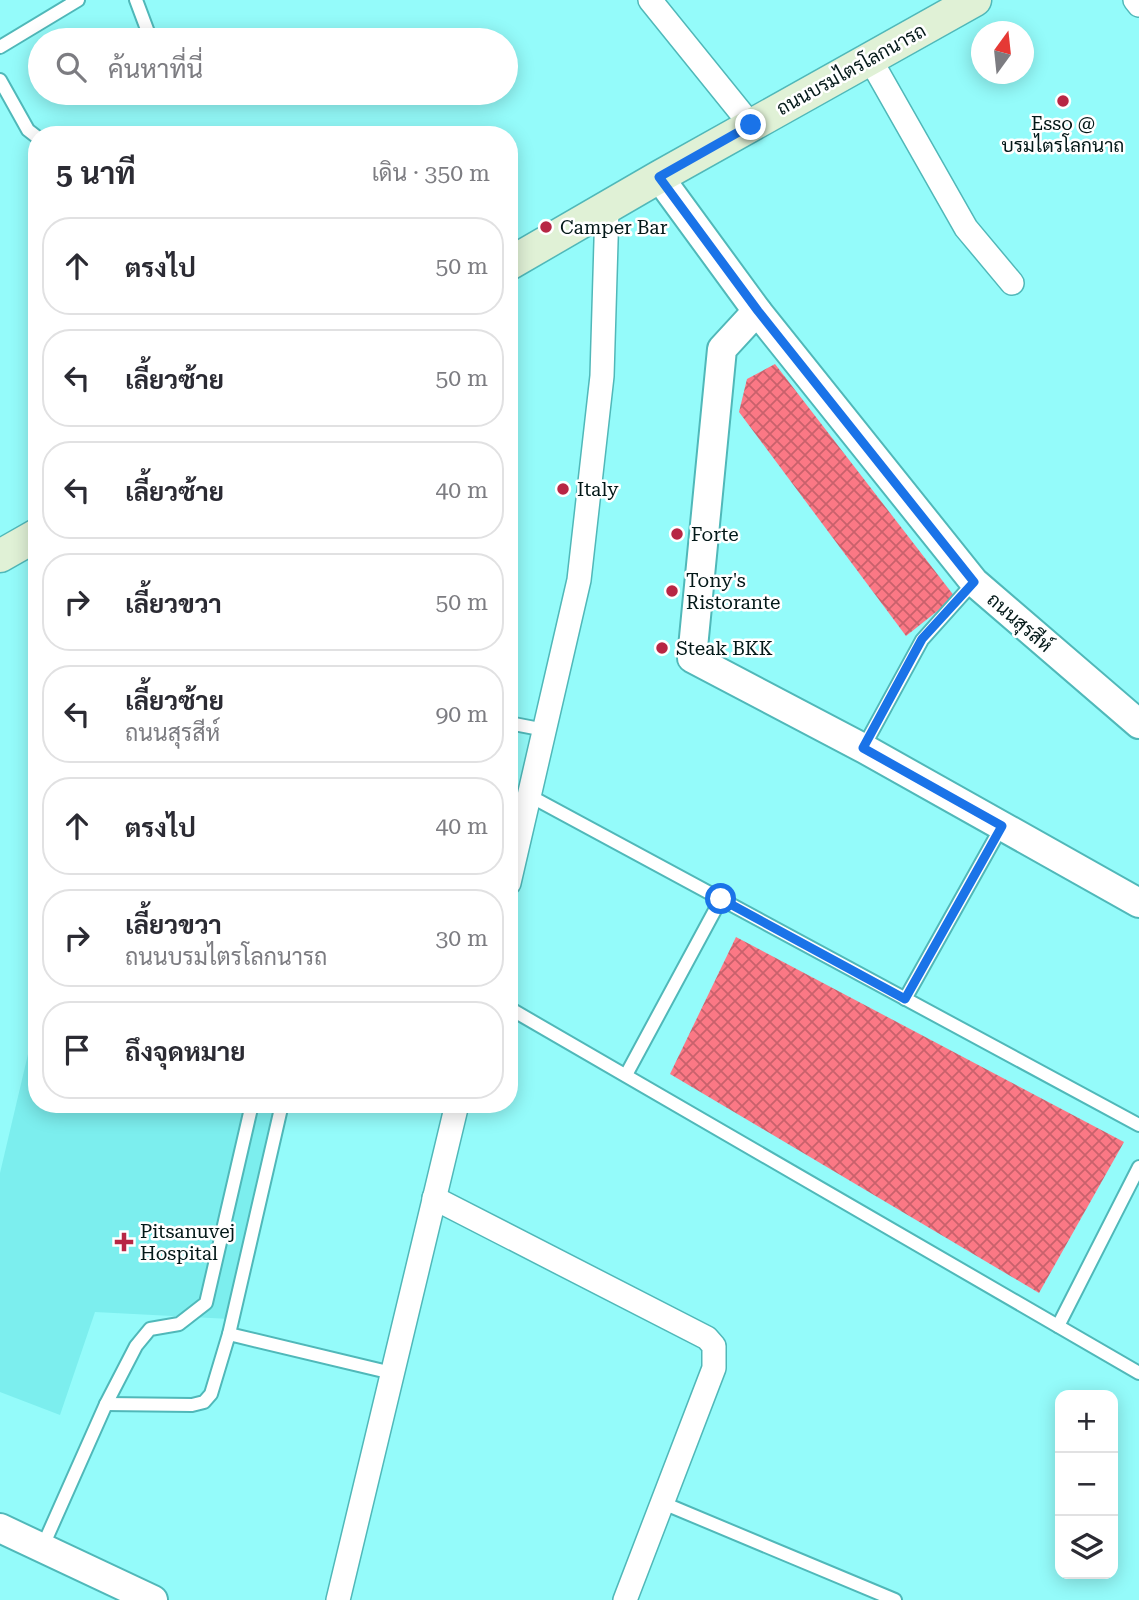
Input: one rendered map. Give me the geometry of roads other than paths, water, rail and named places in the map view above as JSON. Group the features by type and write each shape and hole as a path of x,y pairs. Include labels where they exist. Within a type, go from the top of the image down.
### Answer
{"main road":[{"name":"ถนนบรมไตรโลกนารถ","path":"518,259 975,0"},
{"path":"0,556 28,540"}],"street":[{"path":"650,0 751,125"},
{"path":"1135,0 1139,5"},
{"path":"870,58 966,228 1012,284"},
{"name":"ถนนสุรสีห์","path":"659,177 758,311 974,582 1139,724"},
{"path":"518,846 579,580 602,376 607,208"},
{"path":"758,311 722,349 692,658 863,748 1139,903"},
{"path":"338,1600 455,1113"},
{"path":"434,1198 707,1338 714,1346 714,1368 625,1600"},
{"path":"0,1528 153,1600"}],"lane":[{"path":"32,28 78,0"},
{"path":"136,0 146,28"},
{"path":"0,47 28,30"},
{"path":"0,80 28,130"},
{"path":"863,748 922,639 974,582"},
{"path":"518,725 545,730"},
{"path":"530,796 1139,1125"},
{"path":"905,999 1002,826"},
{"path":"626,1075 721,899"},
{"path":"518,1013 1139,1373"},
{"path":"42,1548 106,1404 136,1346 150,1329 179,1324 206,1303 250,1113"},
{"path":"106,1404 192,1405 204,1402 211,1394 229,1334 280,1113"},
{"path":"1058,1326 1139,1167"},
{"path":"229,1334 392,1373"},
{"path":"663,1503 895,1600"}],"place":[{"name":"Esso @ บรมไตรโลกนาถ","path":"1063,101"},
{"name":"Camper Bar","path":"546,227"},
{"name":"Italy","path":"563,489"},
{"name":"Forte","path":"677,534"},
{"name":"Tony's Ristorante","path":"672,591"},
{"name":"Steak BKK","path":"662,648"},
{"name":"Pitsanuvej Hospital","path":"124,1242"}]}
